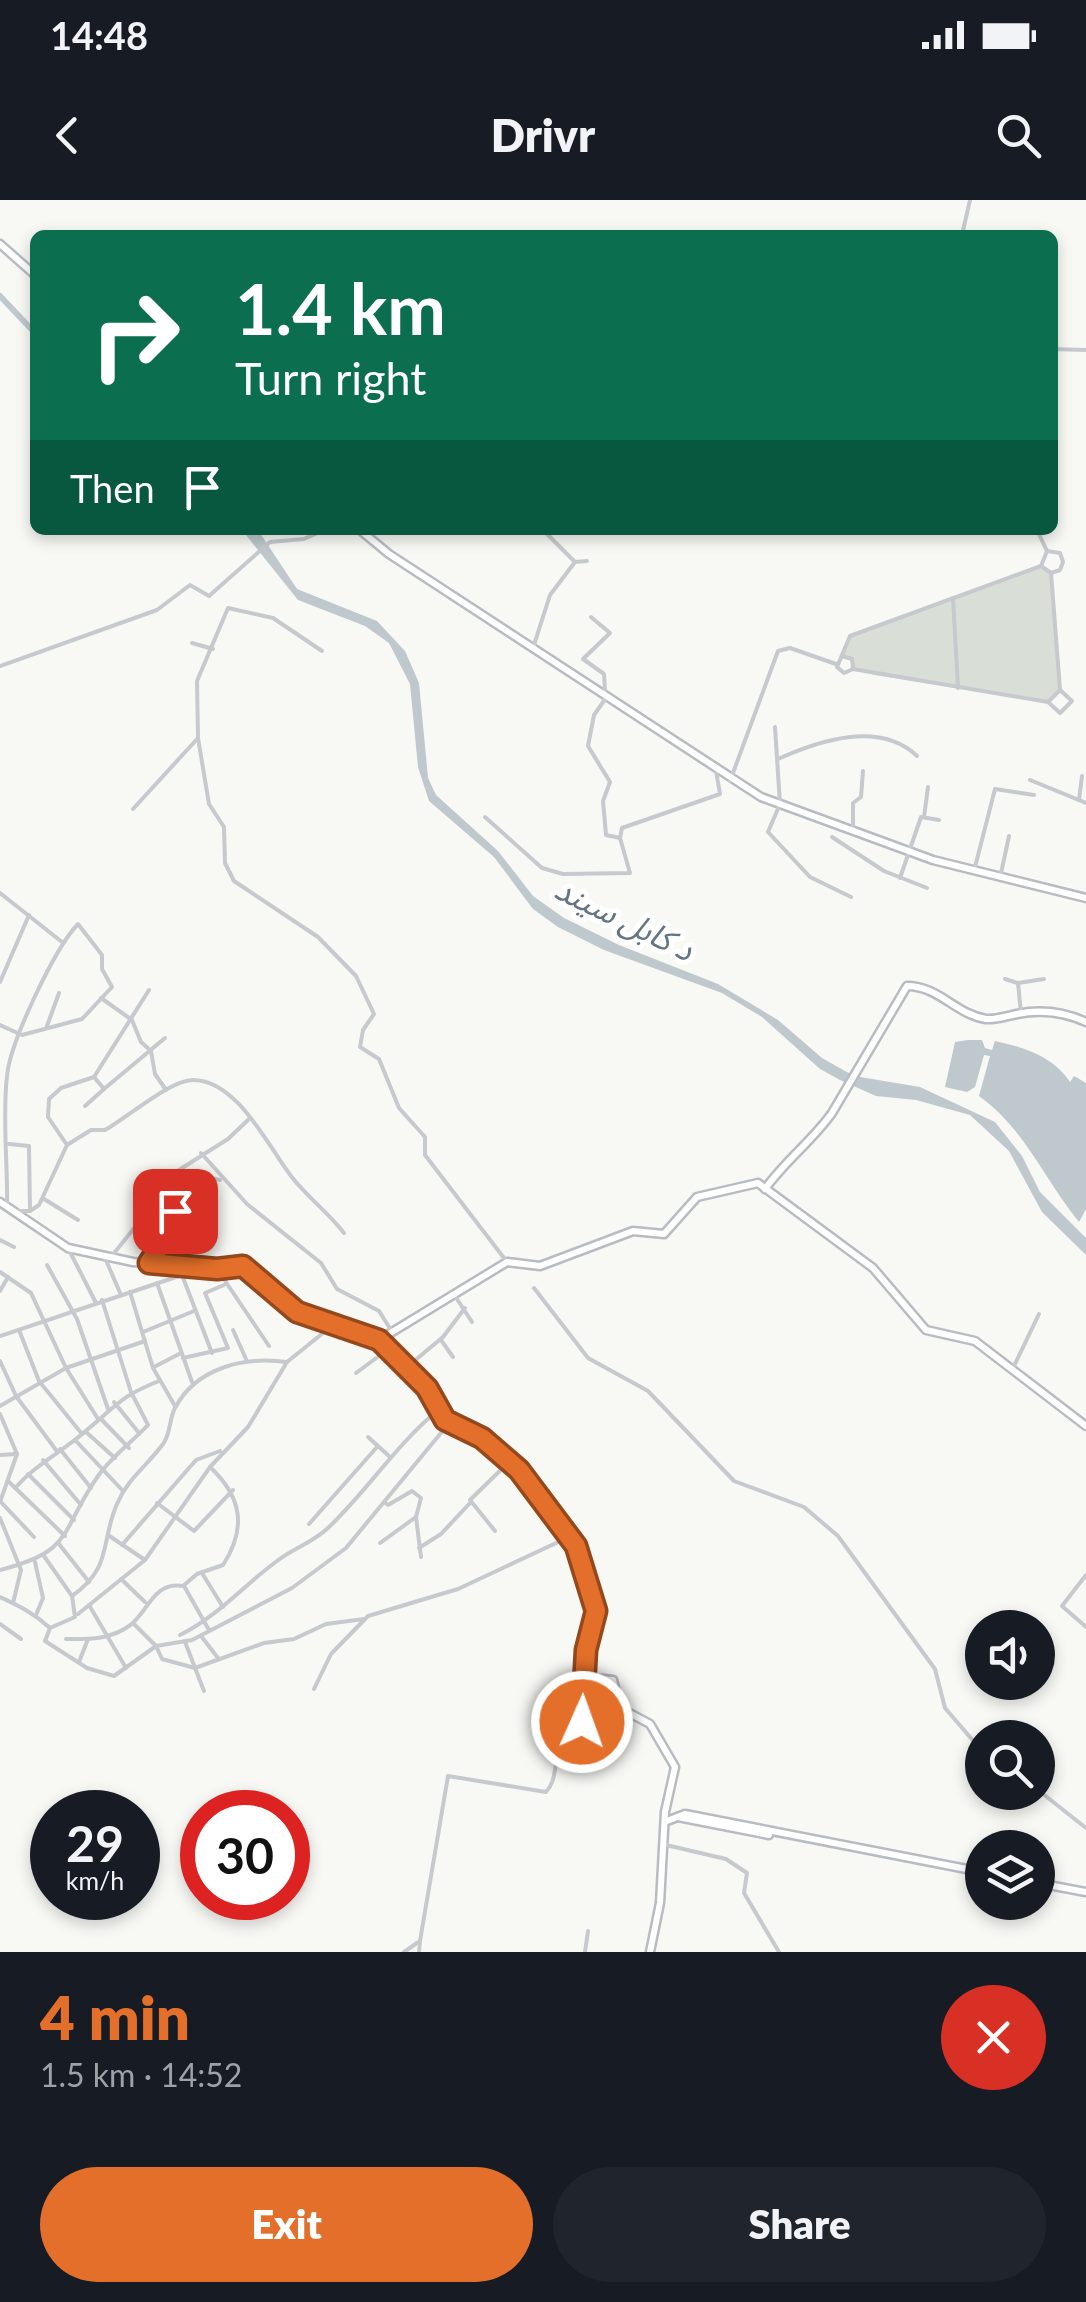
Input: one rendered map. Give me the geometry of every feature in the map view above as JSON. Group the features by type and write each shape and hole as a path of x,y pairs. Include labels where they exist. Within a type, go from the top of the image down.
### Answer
{"main road":[{"path":"0,244 30,271"},
{"path":"366,535 389,554 606,693 730,781 780,804 912,852 1086,898"},
{"path":"766,1189 793,1150 819,1130 857,1074 906,988 937,992 961,1010 984,1018 1062,1013 1086,1022"},
{"path":"379,1340 394,1334 452,1292 507,1262 540,1266 633,1231 664,1234 697,1197 754,1183 873,1268 922,1326 975,1340 1086,1426"},
{"path":"6,1206 68,1248 149,1263 217,1269 243,1266 297,1312 379,1340 435,1400 438,1410 450,1422 482,1438 510,1461 569,1536 584,1562 596,1611 586,1650 586,1679 602,1676 613,1680 620,1708 650,1724 673,1760 666,1845 650,1952"},
{"path":"667,1822 677,1817 965,1871"},
{"path":"1055,1888 1086,1894"}],"street":[{"path":"963,230 970,200"},
{"path":"1058,350 1086,350"},
{"path":"0,666 157,610 190,585 209,596 270,542 312,535"},
{"path":"548,535 575,562"},
{"path":"837,664 850,636 1041,566 1047,551 1039,535"},
{"path":"1047,551 1060,553 1063,562 1060,570 1051,574"},
{"path":"533,648 550,594 575,562 587,560"},
{"path":"1041,566 1051,574 1060,690 1048,702"},
{"path":"953,598 958,688"},
{"path":"322,651 273,618 228,608 197,682 198,738 209,804 224,826 224,858 234,880 302,923 356,976 374,1014 363,1030 360,1047 379,1059 399,1108 428,1143 425,1156 507,1262"},
{"path":"591,617 610,633 582,658 604,674 606,693 594,715 588,746 610,782 603,800 606,834 620,838"},
{"path":"192,643 213,649"},
{"path":"730,781 778,652 790,648 837,664 844,673 853,668 1048,702 1056,712 1068,710 1071,697 1060,690"},
{"path":"842,656 852,659 853,668"},
{"path":"775,727 780,804 768,833 810,877 851,897"},
{"path":"776,760 851,734 906,746 917,756"},
{"path":"132,809 198,738"},
{"path":"485,817 542,868 563,874 630,873 620,838 622,828 720,794 716,771"},
{"path":"853,830 854,803 861,797 862,771"},
{"path":"1079,800 1082,776"},
{"path":"1030,780 1086,803"},
{"path":"924,817 928,787"},
{"path":"974,871 995,789 1034,795"},
{"path":"900,878 912,852 920,818 939,820"},
{"path":"1000,878 1010,836"},
{"path":"832,837 900,878 927,888"},
{"path":"0,893 62,942"},
{"path":"0,982 29,915"},
{"path":"0,1025 22,1035 82,1019 112,987 102,968 102,955 78,924 62,942 22,1035 8,1066 3,1080 8,1144 6,1206 30,1211"},
{"path":"1005,980 1018,983 1044,978"},
{"path":"1018,983 1021,1013"},
{"path":"68,1144 48,1117 49,1099 61,1088 94,1077 149,990"},
{"path":"46,1027 59,993"},
{"path":"101,998 132,1020 141,1042 151,1051 156,1074 166,1090"},
{"path":"84,1106 165,1038"},
{"path":"0,1062 8,1066"},
{"path":"94,1077 104,1089"},
{"path":"30,1211 44,1198 53,1168 68,1144 91,1130 105,1130 126,1119 185,1081 206,1082 234,1100 293,1180 321,1204 344,1232"},
{"path":"143,1216 148,1200 201,1153 228,1140 248,1119"},
{"path":"8,1144 29,1146 30,1211"},
{"path":"201,1153 225,1182 321,1263 337,1290 379,1312 394,1334"},
{"path":"121,1295 107,1256 143,1216 202,1176 225,1182"},
{"path":"149,1263 172,1222 175,1207 168,1196"},
{"path":"44,1198 78,1220"},
{"path":"179,1266 180,1239"},
{"path":"0,1240 14,1247"},
{"path":"0,1570 35,1562 59,1544 101,1472 129,1448 148,1424 131,1392 99,1301 68,1248"},
{"path":"46,1265 70,1310 108,1409"},
{"path":"0,1336 182,1275 190,1266"},
{"path":"217,1269 268,1346"},
{"path":"0,1272 31,1293 66,1368 99,1419 129,1448"},
{"path":"182,1275 212,1354"},
{"path":"0,1291 8,1277"},
{"path":"156,1283 193,1382"},
{"path":"153,1368 182,1356 212,1354 228,1348 205,1293 224,1285"},
{"path":"534,1288 588,1358 648,1390 734,1482 804,1507 838,1536 934,1669 945,1708 965,1731"},
{"path":"130,1292 153,1368 176,1406"},
{"path":"452,1292 472,1322"},
{"path":"406,1367 440,1339 465,1308"},
{"path":"142,1333 194,1311"},
{"path":"1013,1368 1039,1314"},
{"path":"333,1324 287,1362 248,1426 210,1468 145,1560 76,1615 50,1628 45,1641 104,1676 122,1674 156,1646 201,1636 312,1575 346,1548 450,1422"},
{"path":"19,1330 39,1381 84,1433 115,1458"},
{"path":"233,1330 246,1359"},
{"path":"440,1339 452,1357"},
{"path":"0,1406 66,1368 145,1341"},
{"path":"356,1374 386,1350"},
{"path":"72,1596 102,1565 123,1491 132,1474 168,1437 176,1406 193,1382 246,1359 287,1362"},
{"path":"0,1361 16,1396 92,1489"},
{"path":"15,1488 43,1460 84,1433 114,1402 159,1381"},
{"path":"114,1402 140,1434"},
{"path":"180,1635 204,1622 275,1562 306,1547 328,1529 388,1456 438,1410"},
{"path":"0,1414 17,1454 0,1501 34,1537"},
{"path":"368,1438 388,1456"},
{"path":"75,1439 101,1472 123,1491"},
{"path":"308,1524 377,1447"},
{"path":"122,1545 196,1460 225,1450"},
{"path":"0,1456 17,1454"},
{"path":"43,1460 81,1506"},
{"path":"419,1548 441,1534 510,1461"},
{"path":"66,1639 111,1635 134,1624 145,1602 168,1586 183,1586 223,1565 238,1536 240,1511 232,1490 210,1468"},
{"path":"28,1474 74,1520"},
{"path":"8,1481 65,1536"},
{"path":"157,1503 194,1531 232,1490"},
{"path":"384,1502 388,1505 412,1491 421,1498 416,1517 421,1557"},
{"path":"470,1503 494,1531"},
{"path":"380,1543 416,1517"},
{"path":"0,1518 19,1565 14,1603"},
{"path":"108,1535 145,1560"},
{"path":"134,1624 156,1646 162,1659 196,1668 264,1643 294,1639 326,1624 364,1619 458,1589 569,1536"},
{"path":"59,1544 89,1582"},
{"path":"44,1556 72,1596 76,1615"},
{"path":"35,1562 42,1594 35,1616"},
{"path":"202,1573 223,1607"},
{"path":"1086,1576 1062,1606 1086,1627"},
{"path":"121,1579 145,1602"},
{"path":"183,1586 209,1630"},
{"path":"0,1597 50,1628"},
{"path":"89,1605 111,1635 126,1668"},
{"path":"314,1688 322,1667 364,1619"},
{"path":"0,1624 21,1639"},
{"path":"201,1636 218,1658"},
{"path":"79,1662 88,1639"},
{"path":"185,1642 204,1692"},
{"path":"418,1952 448,1776 546,1792 555,1777 558,1756 582,1722 586,1679"},
{"path":"1055,1801 1086,1828"},
{"path":"666,1845 726,1859 747,1873 744,1893 779,1952"},
{"path":"585,1952 588,1932"},
{"path":"404,1952 420,1942"}],"shaded area":[{"path":"246,535 261,535 297,589 377,621 405,651 419,683 428,778 436,795 498,851 533,896 564,918 619,945 718,984 778,1020 822,1058 854,1076 920,1087 995,1122 1022,1156 1040,1192 1086,1238 1086,1255 1042,1212 1009,1151 970,1115 916,1100 876,1096 840,1080 820,1069 762,1017 722,993 604,950 558,927 533,909 494,857 429,801 418,767 410,684 389,643 365,626 298,600"},
{"path":"1041,566 1051,573 1060,690 1048,702 874,675 853,669 854,662 842,656 850,636"},
{"path":"982,1040 985,1048 992,1050 995,1041 1027,1050 1055,1065 1070,1082 1074,1076 1086,1083 1086,1209 1079,1222 1022,1139 979,1096 990,1056 984,1055 975,1087 967,1092 945,1087 955,1042"}],"waterway":[{"name":"د کابل سيند","path":"0,296 30,328"}],"route":[{"path":"175,1211 159,1252 149,1263 217,1269 243,1266 256,1272 297,1312 379,1340 427,1388 445,1420 466,1427 519,1470 576,1546 592,1593 596,1611 586,1650 582,1722"}]}
